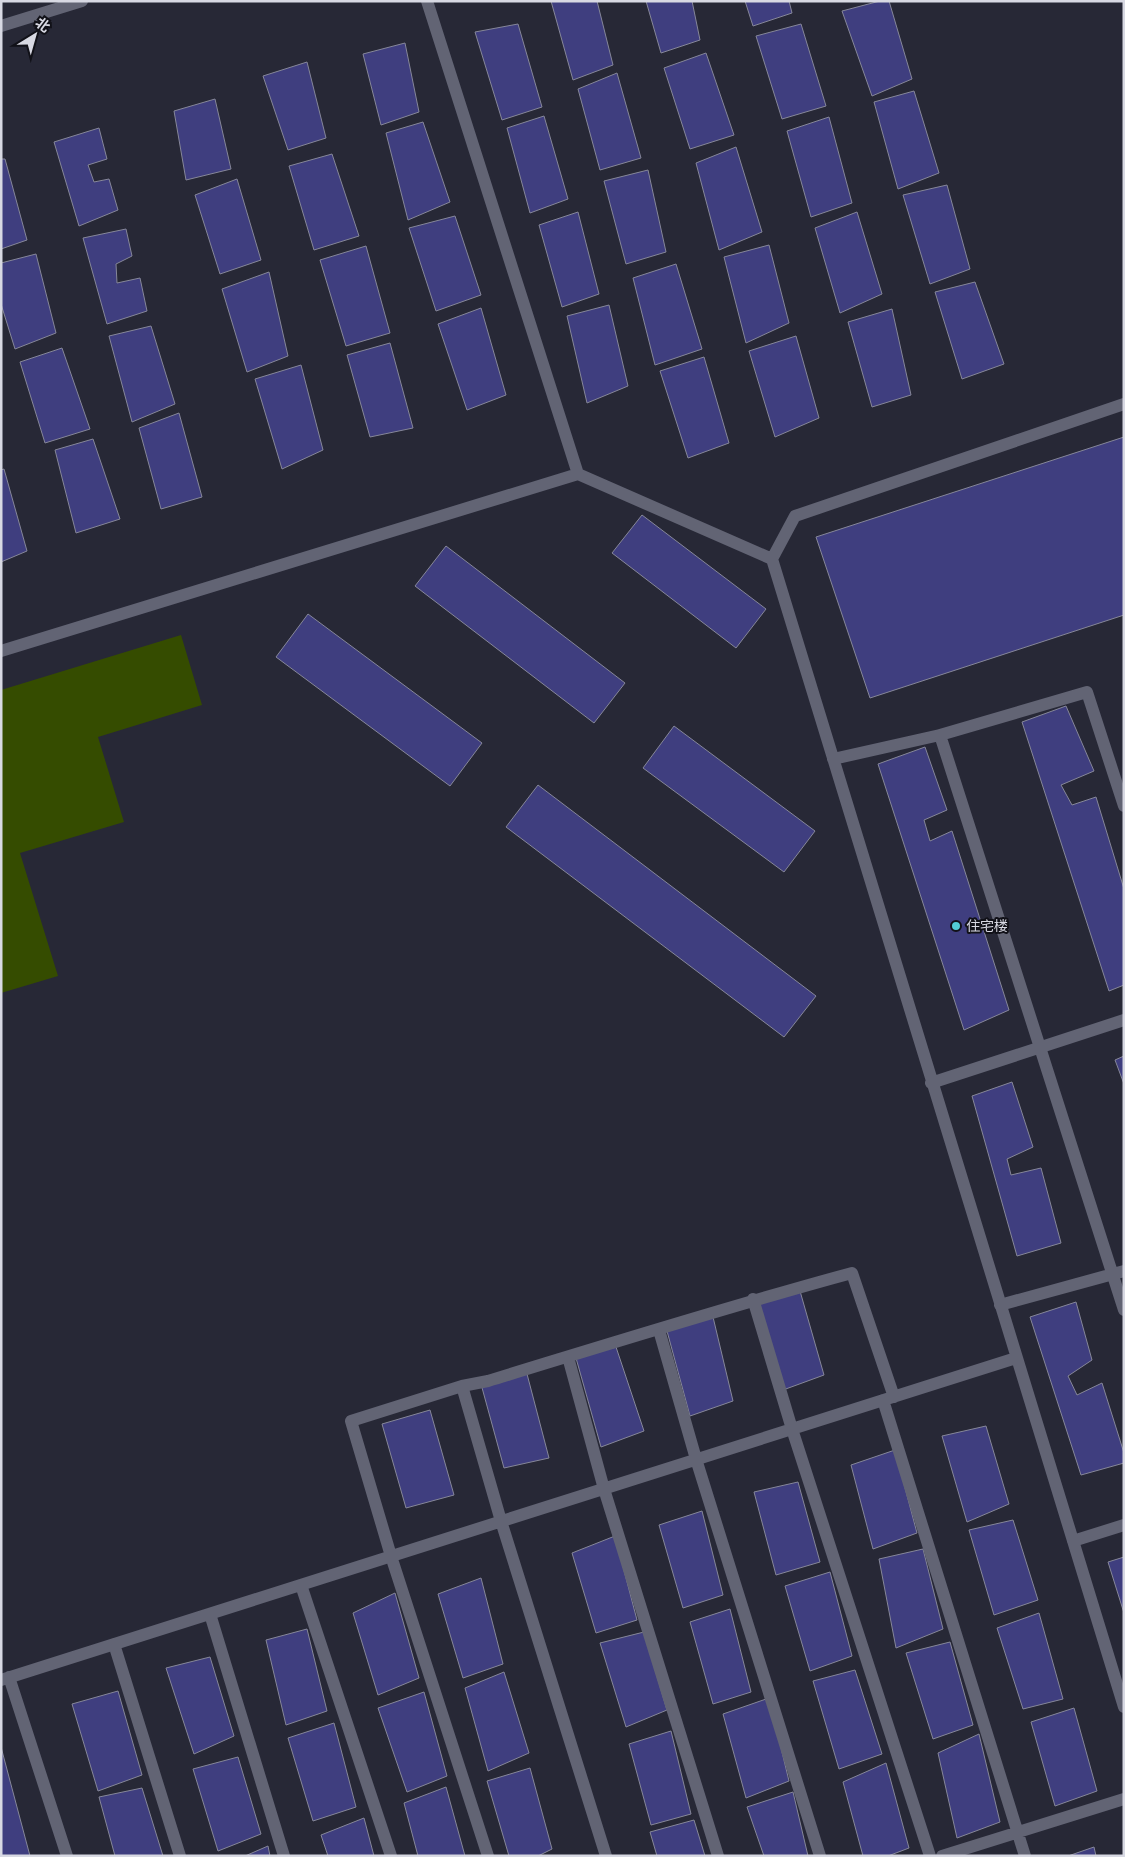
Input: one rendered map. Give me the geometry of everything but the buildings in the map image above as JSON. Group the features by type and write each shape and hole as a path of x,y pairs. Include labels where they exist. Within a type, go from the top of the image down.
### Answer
{"street":[{"path":"1,26 82,1"},
{"path":"427,1 578,474"},
{"path":"1124,404 795,516 772,559 931,1083 1124,1707"},
{"path":"1,651 578,474 772,559"},
{"path":"833,759 940,735 1087,692 1124,806"},
{"path":"940,735 1040,1048 1118,1273 1124,1310"},
{"path":"931,1083 1124,1020"},
{"path":"488,1856 391,1556 351,1421 462,1386 488,1381 659,1330 753,1299 852,1273 1026,1856"},
{"path":"1000,1305 1118,1273"},
{"path":"753,1299 792,1429 930,1856"},
{"path":"659,1330 696,1459 820,1856"},
{"path":"568,1357 604,1489 718,1856"},
{"path":"67,1856 5,1678 1016,1358"},
{"path":"462,1386 501,1522 606,1856"},
{"path":"1073,1541 1124,1525"},
{"path":"301,1585 391,1856"},
{"path":"210,1614 284,1856"},
{"path":"114,1644 180,1856"},
{"path":"942,1856 1124,1799"}],"green space":[{"path":"181,635 202,705 98,737 124,822 20,853 58,976 1,993 1,690"}],"place":[{"name":"住宅楼","path":"956,926"}]}
